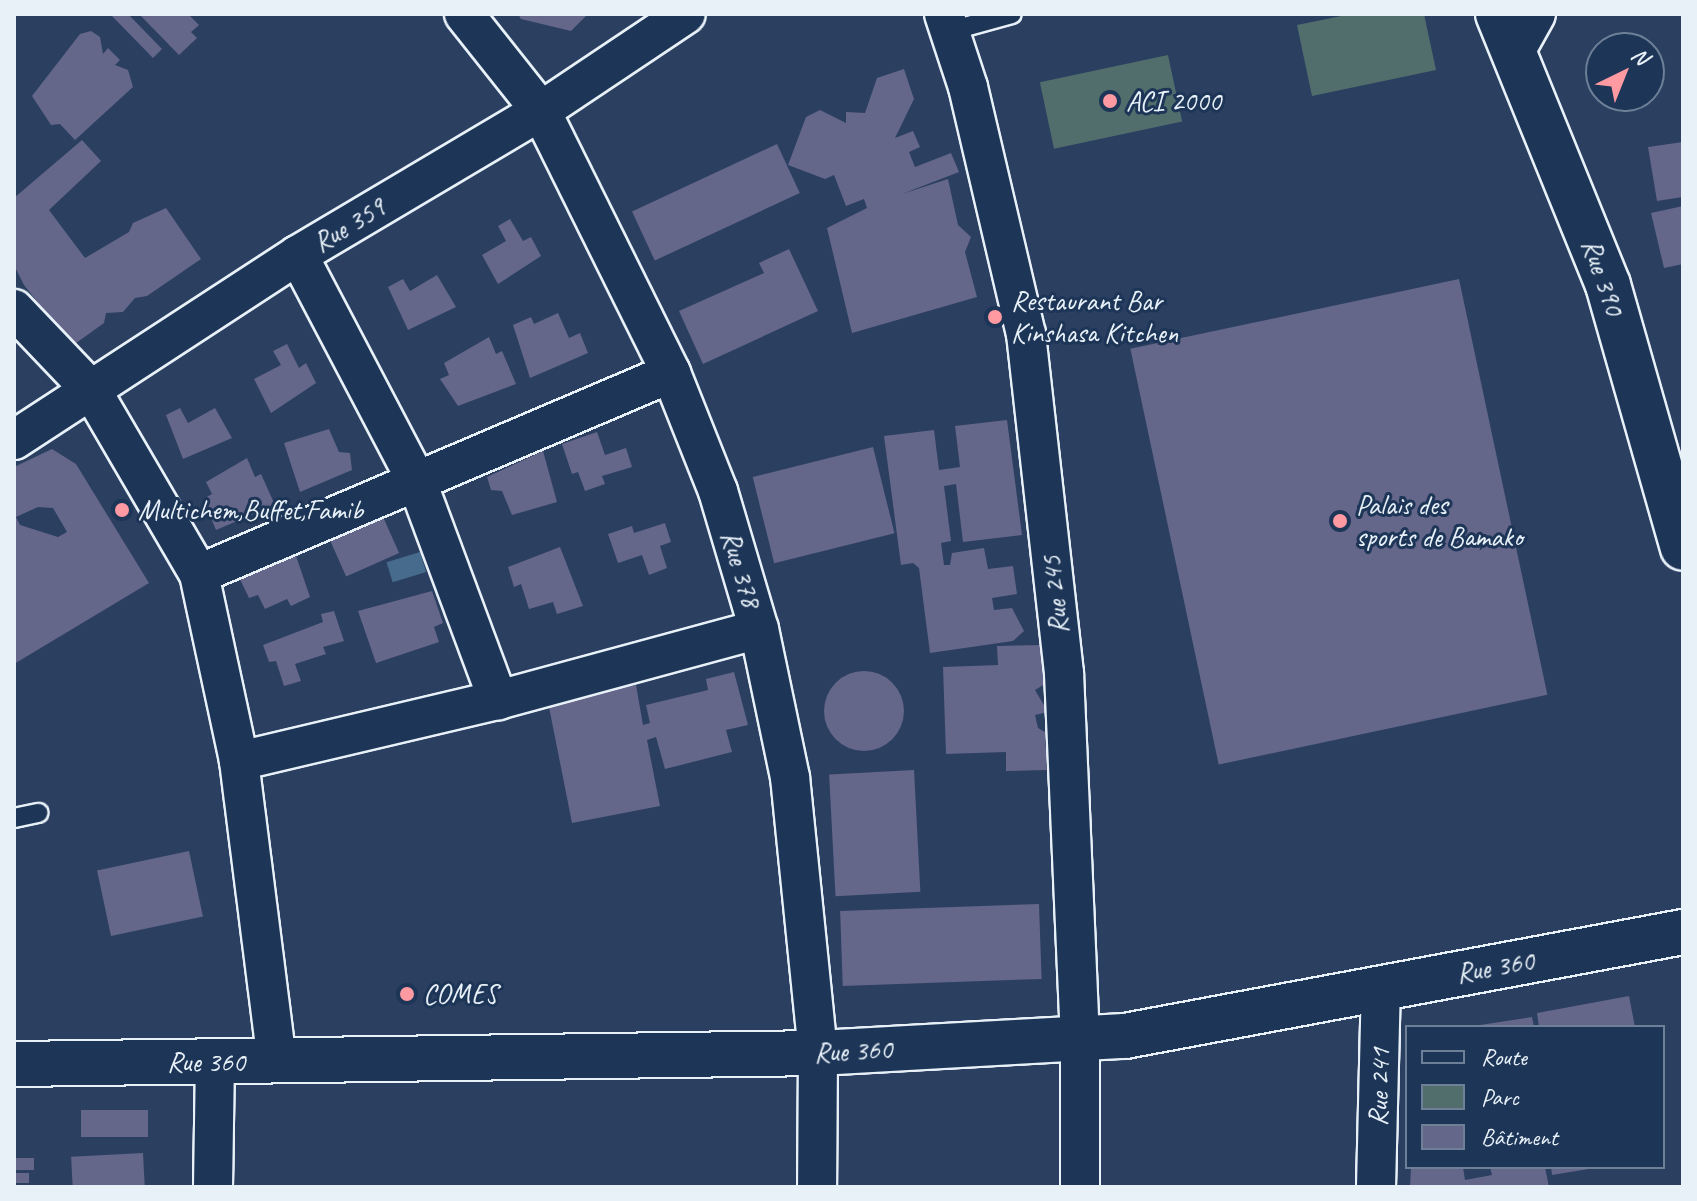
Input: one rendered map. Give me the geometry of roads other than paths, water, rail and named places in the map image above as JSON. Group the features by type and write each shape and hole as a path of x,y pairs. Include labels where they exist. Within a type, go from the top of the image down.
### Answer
{"main road":[{"name":"Rue 390","path":"1516,26 1608,285 1681,529"},
{"path":"1078,1023 1118,1008 1683,904"},
{"name":"Rue 360","path":"14,1064 215,1062 277,1048 816,1039 1078,1023 1125,1036 1683,932"},
{"path":"14,1036 277,1048"}],"street":[{"name":"Rue 378","path":"464,14 541,111 671,373 718,491 759,629 790,777 816,1039 817,1187"},
{"name":"Rue 359","path":"14,440 298,255 541,111 686,14"},
{"name":"Rue 245","path":"947,23 1026,334 1064,673 1078,1023 1080,1187"},
{"path":"298,255 417,482 498,700"},
{"path":"14,309 92,391 199,574 239,761 277,1048"},
{"path":"199,574 671,373"},
{"path":"239,761 498,700 759,629"},
{"name":"Rue 241","path":"1376,1187 1381,988"},
{"path":"213,1187 215,1062"}],"lane":[{"path":"947,23 1012,14"},
{"path":"14,818 38,813"}],"water":[{"path":"420,552 426,572 393,582 387,562"}],"place":[{"name":"ACI 2000","path":"1110,101"},
{"name":"Restaurant Bar Kinshasa Kitchen","path":"995,317"},
{"name":"Multichem,Buffet,Famib","path":"122,510"},
{"name":"Palais des sports de Bamako","path":"1340,521"},
{"name":"COMES","path":"407,994"}]}
